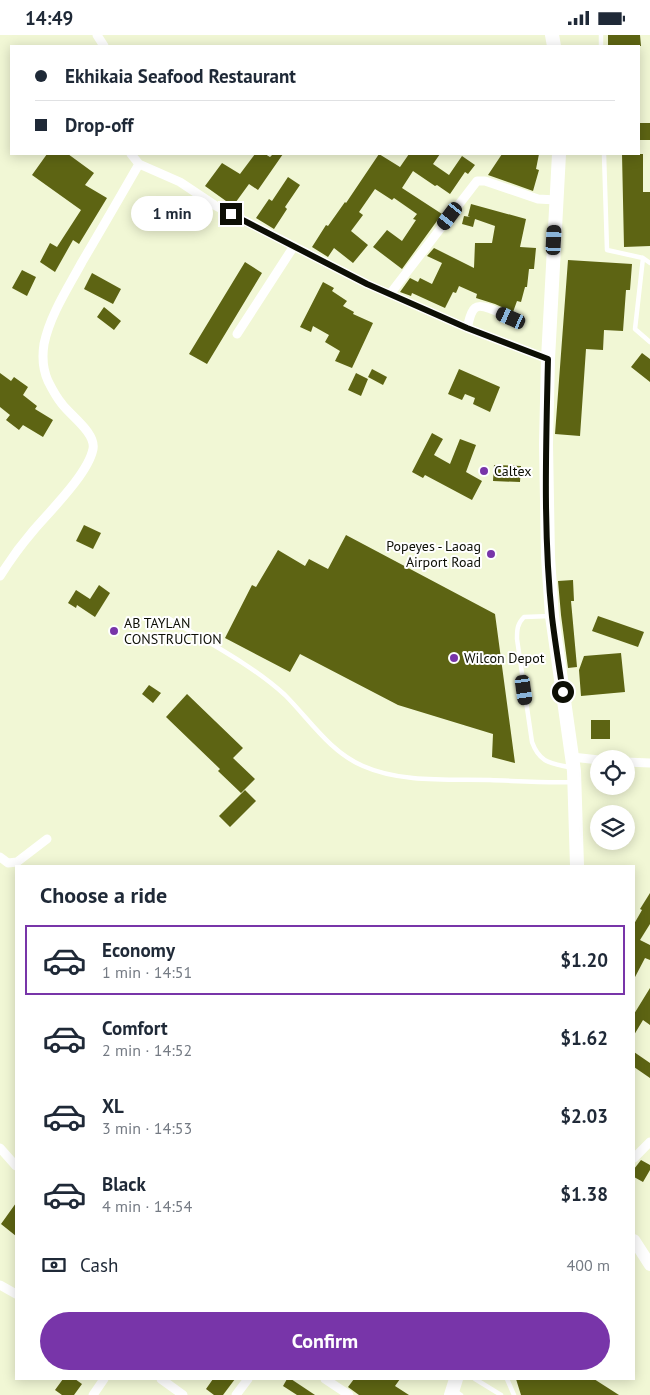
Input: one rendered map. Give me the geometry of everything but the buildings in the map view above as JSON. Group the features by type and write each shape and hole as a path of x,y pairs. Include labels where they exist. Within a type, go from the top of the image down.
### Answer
{"main road":[{"path":"558,155 548,359 546,453 548,557 552,616 575,782 577,865"}],"street":[{"path":"131,155 139,164 180,182 216,206 390,294 467,328 548,359"},
{"path":"0,577 32,532 69,491 89,461 93,450 94,443 91,435 60,403 48,381 43,364 44,345 50,325 65,293 139,164"},
{"path":"390,294 477,181 485,181 538,199 556,201"},
{"path":"237,334 294,246"},
{"path":"467,328 471,314 478,307 487,307 511,318"},
{"path":"573,762 590,761"},
{"path":"635,762 650,763"},
{"path":"0,857 8,863 17,862 47,839"},
{"path":"635,1157 650,1142"},
{"path":"0,1148 15,1165"},
{"path":"635,1241 650,1265"},
{"path":"0,1285 14,1292"},
{"path":"93,1395 103,1380"},
{"path":"162,1380 183,1395"},
{"path":"236,1395 247,1380"},
{"path":"326,1380 349,1395"}],"lane":[{"path":"604,155 607,250 642,258 650,263"},
{"path":"642,258 635,329 650,342"},
{"path":"552,616 524,617 517,629 517,639 532,742 536,753 543,760 573,762"},
{"path":"168,618 258,673 285,695 315,728 340,751 362,766 388,774 421,778 575,782"},
{"path":"478,1380 501,1395"},
{"path":"507,1380 514,1395"}],"place":[{"name":"Caltex","path":"484,471"},
{"name":"Popeyes - Laoag Airport Road","path":"491,554"},
{"name":"AB TAYLAN CONSTRUCTION","path":"114,631"},
{"name":"Wilcon Depot","path":"454,658"}],"route":[{"path":"231,214 367,284 467,328 548,359 546,444 548,557 555,643 563,692"}]}
